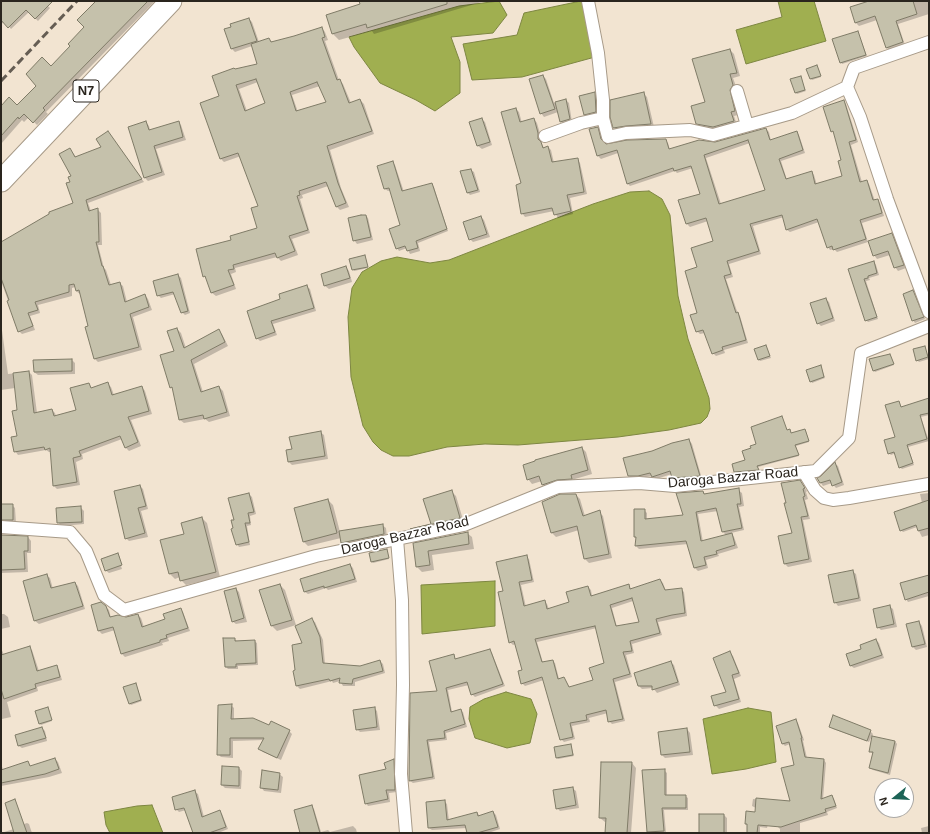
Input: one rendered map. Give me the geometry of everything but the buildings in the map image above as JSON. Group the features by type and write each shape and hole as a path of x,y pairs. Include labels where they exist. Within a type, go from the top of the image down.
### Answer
{"highway":[{"name":"N7","path":"1,182 171,1"}],"street":[{"path":"588,1 601,76 604,100 603,118 608,137 634,133 690,130 713,135 792,113 847,87"},
{"path":"929,42 854,68 847,87 860,117 887,199 929,312"},
{"path":"737,91 747,126"},
{"path":"545,136 603,118"},
{"name":"Daroga Bazzar Road","path":"1,526 70,532 86,552 104,595 124,610 316,556 464,524 558,487 639,483 675,486 816,471 849,438 861,353 929,326"},
{"path":"804,472 814,490 824,498 833,500 929,484"},
{"path":"397,539 402,600 403,685 401,774 406,833"}],"shaded area":[{"path":"499,1 507,15 493,33 451,37 460,62 460,93 435,111 380,83 354,47 349,37 459,6"},
{"path":"584,1 595,57 522,77 472,80 463,44 517,35 524,13"},
{"path":"778,1 814,1 826,41 746,64 736,30 782,17"},
{"path":"649,191 662,199 670,215 678,296 688,339 709,398 710,409 707,417 701,423 669,430 618,437 518,445 485,444 447,447 409,456 393,456 381,450 373,442 363,426 351,377 348,317 352,288 362,272 381,261 397,257 430,263 449,260 593,204 630,192"},
{"path":"495,581 495,626 422,634 421,585"},
{"path":"506,692 531,699 537,714 530,743 507,748 475,738 469,719 470,707 484,699"},
{"path":"748,708 771,712 776,762 746,769 712,774 703,719"},
{"path":"152,805 163,833 110,833 106,825 104,812"}],"railway":[{"path":"1,81 77,1"}]}
